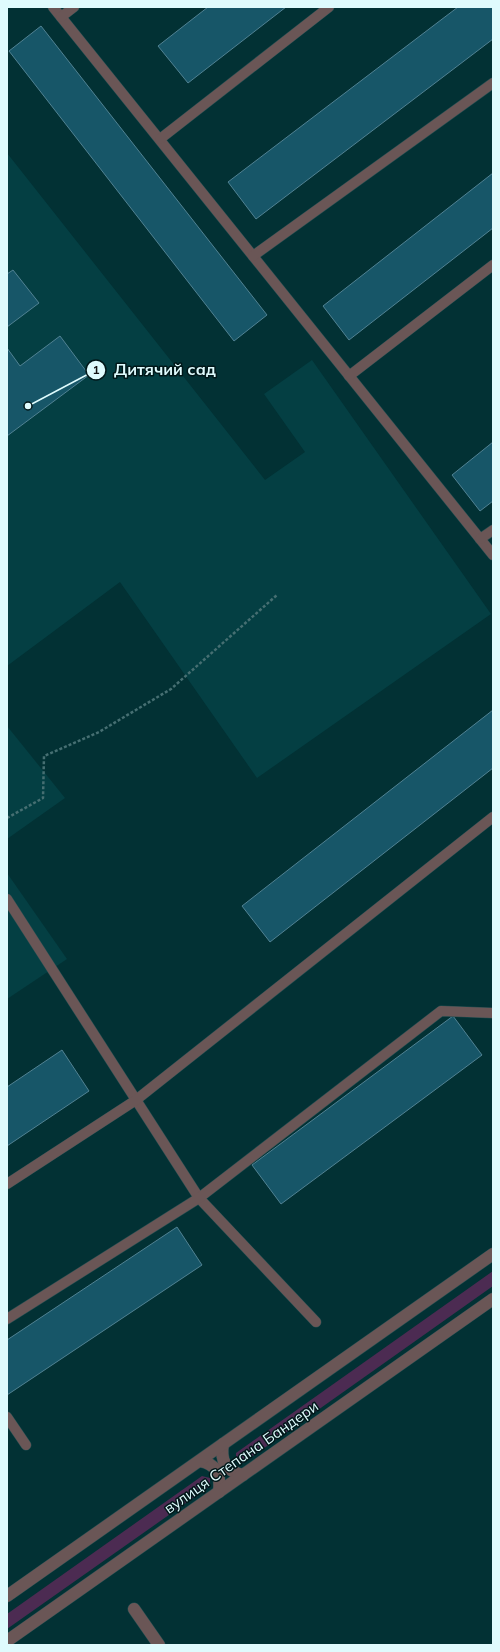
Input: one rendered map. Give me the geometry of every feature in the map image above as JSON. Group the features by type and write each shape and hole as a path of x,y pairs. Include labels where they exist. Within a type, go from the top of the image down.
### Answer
{"street":[{"name":"вулиця Степана Бандери","path":"7,1596 493,1254"},
{"name":"вулиця Степана Бандери","path":"7,1641 493,1299"},
{"path":"223,1444 222,1459 226,1466 236,1473 243,1474"},
{"path":"200,1461 213,1466 217,1471 219,1477 219,1492"},
{"path":"134,1609 159,1645"}],"lane":[{"path":"53,7 493,555"},
{"path":"61,17 74,7"},
{"path":"160,139 328,7"},
{"path":"253,256 493,82"},
{"path":"349,376 493,265"},
{"path":"480,539 493,530"},
{"path":"7,1184 136,1100 493,817"},
{"path":"7,899 199,1198 316,1322"},
{"path":"7,1318 199,1198 441,1011 493,1013"},
{"path":"7,1417 26,1445"}],"path":[{"path":"7,818 42,798 44,756 99,732 171,689 277,596"}],"shaded area":[{"path":"7,153 265,480 305,452 264,394 312,360 491,614 257,778 120,582 7,666"},
{"path":"7,726 65,798 7,839"},
{"path":"7,873 67,959 7,999"},
{"path":"493,1271 493,1286 243,1463 236,1461 236,1453"},
{"path":"202,1476 210,1478 210,1486 7,1629 7,1614"}],"building":[{"path":"208,7 286,7 188,83 158,46"},
{"path":"458,7 493,7 493,39 256,219 228,182"},
{"path":"41,26 267,315 234,341 9,51"},
{"path":"493,173 493,228 349,340 323,306"},
{"path":"13,270 39,303 7,327 7,274"},
{"path":"60,336 89,375 7,436 7,348 20,366"},
{"path":"493,442 493,501 480,511 452,475"},
{"path":"493,710 493,768 270,942 242,906"},
{"path":"453,1016 482,1055 281,1204 252,1165"},
{"path":"62,1050 89,1091 7,1146 7,1087"},
{"path":"177,1227 202,1265 7,1395 7,1340"}],"place":[{"name":"Дитячий сад","path":"28,406"}]}
